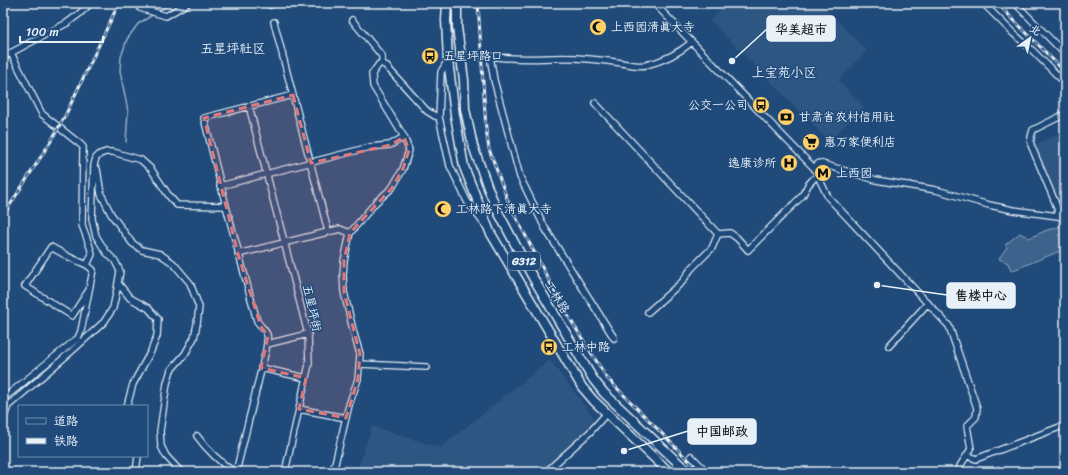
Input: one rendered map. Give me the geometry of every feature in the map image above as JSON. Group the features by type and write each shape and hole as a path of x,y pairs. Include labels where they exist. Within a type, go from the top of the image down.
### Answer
{"highway":[{"name":"工林路","path":"447,3 446,20 448,60 455,115 464,167 490,232 582,387 606,414 669,472"},
{"name":"工林路","path":"456,3 457,27 464,80 465,109 473,146 496,208 532,276 593,380 688,472"}],"street":[{"path":"3,57 67,23 91,3"},
{"path":"142,3 140,8 166,16 188,3"},
{"path":"268,3 270,5 277,3"},
{"path":"654,3 814,168 825,192 831,201 949,326 977,408 976,417 968,426 971,449 960,466 960,472"},
{"path":"983,3 1065,84"},
{"path":"1015,3 1065,54"},
{"path":"352,20 382,56 382,63"},
{"path":"274,22 328,231"},
{"path":"614,338 545,228 520,176 494,80 490,56 498,58 536,59 574,58 645,65 676,54 692,42"},
{"path":"10,53 42,114 82,147 82,225 92,254 87,265"},
{"path":"448,60 441,72 440,117 450,166 467,201 490,232"},
{"path":"382,63 427,111 440,117"},
{"path":"333,472 349,405 358,379 360,354 344,292 344,261 350,233 376,202 392,188 403,169 409,150 404,136 373,86 372,74 379,64 382,63"},
{"path":"197,436 205,447 224,465 235,472 268,336 267,332 257,321 220,186 204,118 293,95"},
{"path":"595,103 718,234"},
{"name":"五星坪街","path":"249,106 308,334 309,364 285,472"},
{"path":"1062,217 1030,140 1031,134 1034,130 1065,114"},
{"path":"220,186 311,162 370,148 390,145 404,136"},
{"path":"3,420 8,406 104,322 113,308 120,271 115,261 106,252 96,236 92,220 94,165 96,158 100,154 113,152 141,160 151,169 169,196 177,205 226,206"},
{"path":"96,158 97,175 101,194 111,214 132,243 142,250 160,254 174,263 190,283 199,307 194,338 185,354 171,370 167,383 160,431 161,446 166,456 179,470"},
{"path":"814,168 819,163 876,180 936,190 1010,210 1062,217"},
{"path":"718,234 730,233 748,250 802,196 808,185 817,175"},
{"path":"238,254 328,231 340,229 350,233"},
{"path":"648,312 682,282 691,269 712,248 718,234"},
{"path":"3,400 78,338 81,331 93,270 87,265 51,247 25,286 72,316 89,290"},
{"path":"118,283 130,298 148,308 158,319 157,336 151,351 133,384 127,405"},
{"path":"889,346 928,303"},
{"path":"267,344 308,334"},
{"path":"359,364 426,367"},
{"path":"261,368 306,378"},
{"path":"299,409 346,418"},
{"path":"546,472 590,432 606,414"},
{"path":"966,455 976,459 1065,425"},
{"path":"691,456 707,472"},
{"path":"136,472 138,457"}],"highlighted area":[{"path":"293,95 311,163 390,145 404,137 409,150 403,169 392,188 350,233 344,261 344,292 360,354 358,379 346,418 299,409 306,378 261,368 268,336 261,327 238,254 204,118"}],"shaded area":[{"name":"公交一公司","path":"727,3 820,3 867,51 838,80 864,107 829,141 710,20"},
{"path":"1065,131 1065,199 1057,203 1035,145"},
{"path":"1059,220 1065,221 1065,249 1011,271 1008,263 999,259 1007,247 1005,245 1020,233 1029,238 1047,230 1059,227"},
{"path":"550,360 594,418 577,442 540,472 357,472 372,426 440,448"}],"waterway":[{"path":"157,12 172,3"},
{"path":"126,142 128,111 120,71 121,57 127,39 138,24 154,14"}],"railway":[{"path":"3,216 51,141 65,116 119,3"},
{"path":"478,3 486,129 489,149 509,204 565,311 607,378 700,472"},
{"path":"997,3 1065,72"}],"place":[{"name":"上西园清真大寺","path":"598,27"},
{"name":"五星坪路口","path":"430,56"},
{"name":"华美超市","path":"732,61"},
{"name":"公交一公司","path":"761,105"},
{"name":"甘肃省农村信用社","path":"786,117"},
{"name":"惠万家便利店","path":"811,142"},
{"name":"逸康诊所","path":"789,163"},
{"name":"上西园","path":"823,173"},
{"name":"工林路下清真大寺","path":"443,209"},
{"name":"售楼中心","path":"877,285"},
{"name":"工林中路","path":"549,347"},
{"name":"中国邮政","path":"624,451"}],"district":[{"name":"五星坪社区","path":"233,48"},
{"name":"上宝苑小区","path":"784,72"}]}
